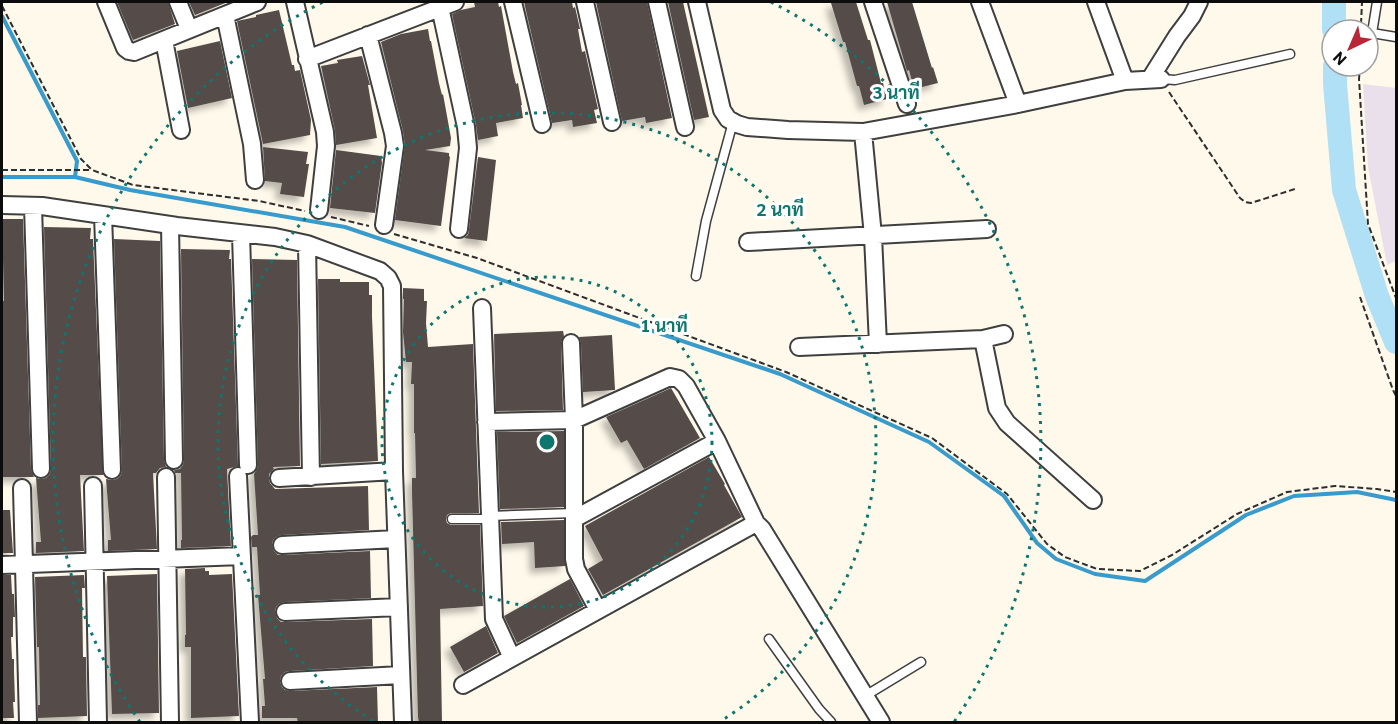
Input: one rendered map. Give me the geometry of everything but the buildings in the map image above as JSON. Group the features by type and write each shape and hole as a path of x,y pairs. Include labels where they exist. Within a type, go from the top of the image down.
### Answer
{"street":[{"path":"106,2 125,48 134,52 255,2"},
{"path":"178,2 189,29"},
{"path":"295,2 326,146 316,212"},
{"path":"513,2 542,124"},
{"path":"585,2 612,122"},
{"path":"657,2 685,127"},
{"path":"697,2 722,110 728,119 747,127 862,132 1018,104 1125,81 1155,79 1177,36 1199,2"},
{"path":"873,2 907,104"},
{"path":"980,2 1018,104"},
{"path":"1096,2 1125,81"},
{"path":"307,58 448,4 468,148 459,229"},
{"path":"225,15 252,144 255,180"},
{"path":"368,35 395,147 382,228"},
{"path":"164,40 181,130"},
{"path":"862,132 873,236 878,344"},
{"path":"2,205 33,206 275,237 307,244 380,272 388,278 393,286 394,471 403,723"},
{"path":"33,206 41,469"},
{"path":"103,215 112,470"},
{"path":"170,225 174,460"},
{"path":"748,242 987,229"},
{"path":"241,234 242,556 250,723"},
{"path":"307,244 311,477"},
{"path":"482,308 494,620 512,658"},
{"path":"799,347 983,339 1004,334"},
{"path":"983,339 997,408 1007,423 1093,500"},
{"path":"571,343 574,420 574,559 576,569 598,610"},
{"path":"486,422 574,420 670,377 679,379 686,386 717,441 756,523 768,538 881,723"},
{"path":"574,516 717,441"},
{"path":"279,478 394,471"},
{"path":"166,477 170,723"},
{"path":"93,486 98,723"},
{"path":"22,488 28,723"},
{"path":"463,685 756,523"},
{"path":"282,545 396,539"},
{"path":"2,565 242,556"},
{"path":"285,612 399,607"},
{"path":"290,681 401,675"}],"lane":[{"path":"1377,2 1372,33 1396,37"},
{"path":"1155,79 1175,80 1290,54"},
{"path":"696,276 706,221 733,122"},
{"path":"452,519 574,516"},
{"path":"769,639 831,723"},
{"path":"865,696 921,662"}],"path":[{"path":"1361,18 1362,2"},
{"path":"2,6 81,159 92,170"},
{"path":"1359,78 1368,224 1396,298"},
{"path":"1155,79 1245,202 1251,203 1295,189"},
{"path":"2,170 92,170 133,185 259,201 316,212 382,228 477,258 786,372 932,438 1007,494 1047,544 1065,557 1097,570 1140,570 1172,555 1237,514 1287,492 1335,486 1396,492"},
{"path":"1360,297 1396,396"}],"shaded area":[{"path":"1363,84 1396,88 1396,261 1387,265 1368,167"}],"waterway":[{"path":"1334,2 1334,18"},
{"path":"2,16 77,161 75,177"},
{"path":"1335,78 1344,190 1377,296 1396,342"},
{"path":"2,177 75,177 130,190 345,227 780,374 929,442 1004,496 1037,543 1056,559 1095,574 1145,581 1246,515 1294,496 1357,492 1396,500"}]}
